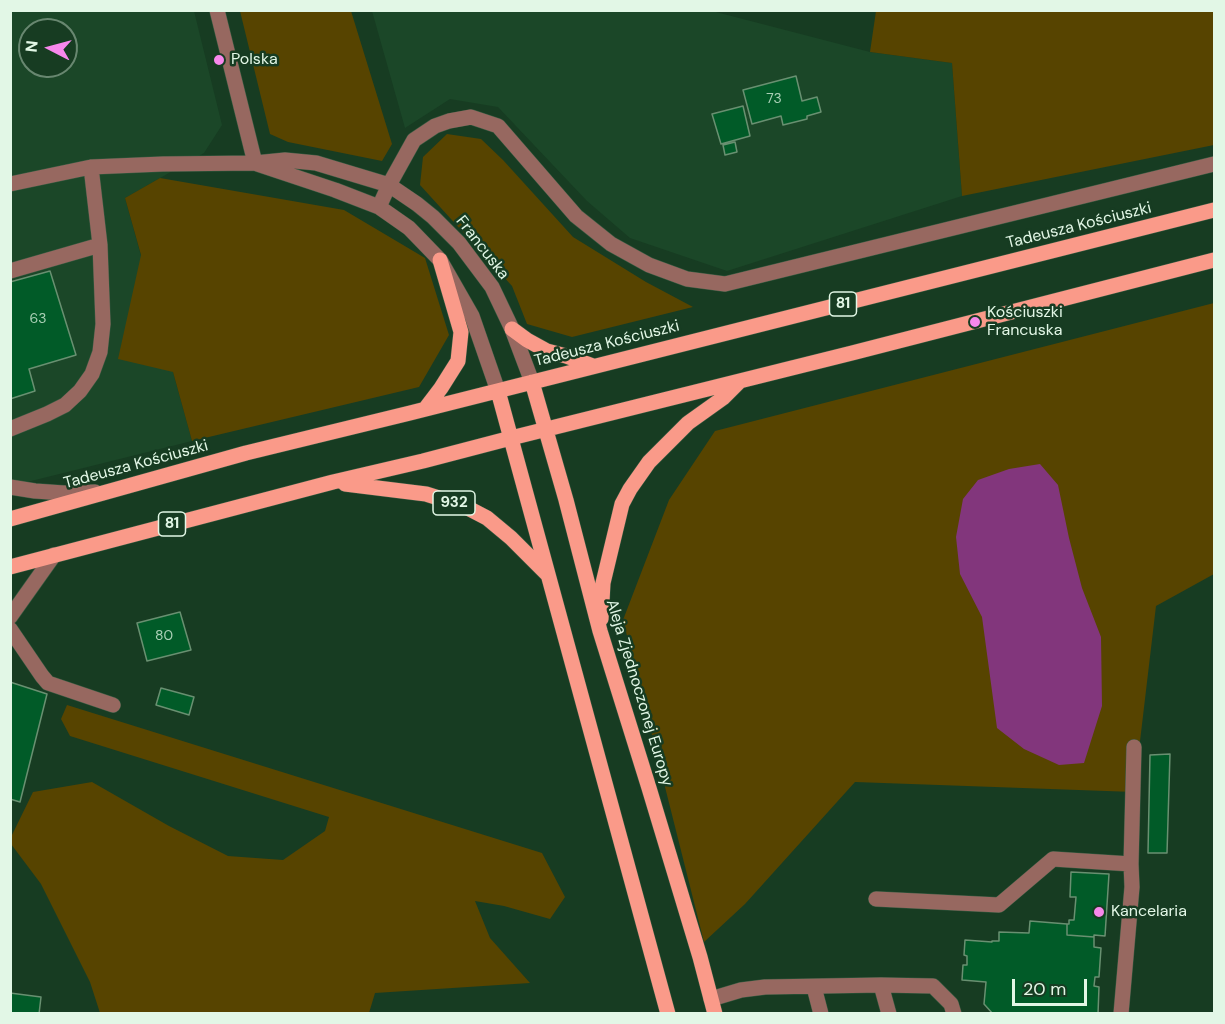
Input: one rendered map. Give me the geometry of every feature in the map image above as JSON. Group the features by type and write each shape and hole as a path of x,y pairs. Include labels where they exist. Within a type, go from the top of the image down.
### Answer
{"main road":[{"name":"Tadeusza Kościuszki","path":"10,519 246,453 1215,210"},
{"path":"425,409 458,361 462,332 440,260"},
{"name":"81","path":"10,567 333,482 1215,260"},
{"path":"512,329 548,351 593,366"},
{"path":"600,630 603,584 622,504 630,489 649,462 688,423 723,398 739,381"},
{"name":"Aleja Zjednoczonej Europy","path":"532,382 600,630 653,799 713,1006"},
{"name":"932","path":"498,391 668,1014"},
{"name":"932","path":"333,482 426,494 464,506 487,518 503,531 549,577"}],"street":[{"path":"217,10 255,163"},
{"path":"379,207 414,140 435,126 471,117 498,126 576,216 611,244 649,264 687,279 725,284 1215,164"},
{"name":"Francuska","path":"10,183 91,168 285,160 316,163 389,185 417,204 459,243 492,287 512,329 532,382"},
{"name":"Francuska","path":"255,163 379,207 409,228 440,260 472,316 498,391"},
{"path":"10,429 65,405 80,391 92,374 100,352 103,324 100,245 91,168"},
{"path":"10,271 100,245"},
{"path":"10,487 64,493 104,492"},
{"path":"10,617 54,555"},
{"path":"10,629 48,683 113,705"},
{"path":"1121,1014 1132,886 1134,747"},
{"path":"876,899 999,905 1053,858 1131,864"},
{"path":"881,985 889,1014"},
{"path":"713,1006 741,990 757,988 933,986 951,1004 954,1014"},
{"path":"814,987 821,1014"}],"shaded area":[{"path":"11,11 194,11 222,125 204,153 125,198 192,441 11,486"},
{"path":"240,11 351,11 392,144 382,161 288,142 270,134"},
{"path":"372,11 712,11 870,52 952,63 962,196 727,271 630,238 587,201 498,107 450,99 405,128"},
{"path":"876,11 1214,11 1214,145 962,196 952,63 870,52"},
{"path":"447,134 481,139 573,237 646,282 693,307 572,337 527,324 512,286 420,185 423,157"},
{"path":"160,178 344,210 425,258 449,335 419,387 192,441 173,372 118,359 141,255 125,198"},
{"path":"1214,303 1214,574 1156,606 1134,792 855,782 745,904 704,942 623,620 669,500 715,431"},
{"path":"1040,464 1058,485 1082,588 1101,637 1102,706 1084,763 1059,765 1024,749 997,728 982,617 960,574 956,537 963,499 978,480 1009,469"},
{"path":"67,705 542,853 565,897 550,919 504,906 475,901 490,938 530,983 375,993 369,1013 100,1013 90,982 41,884 11,844 11,837 33,792 92,782 169,826 228,856 283,860 325,831 329,817 70,736 61,719"}],"building":[{"path":"796,76 802,101 817,97 821,112 807,116 807,119 783,125 781,116 752,124 743,90"},
{"path":"743,106 750,136 721,144 712,114"},
{"path":"735,142 737,152 725,155 723,145"},
{"path":"50,271 76,355 29,369 35,391 10,399 10,282"},
{"path":"180,612 191,650 147,661 137,623"},
{"path":"10,682 47,694 20,802 10,799"},
{"path":"161,688 194,697 189,715 156,705"},
{"path":"1170,754 1167,853 1148,853 1150,755"},
{"path":"1071,872 1109,874 1105,936 1067,935 1067,924 1069,920 1074,920 1076,897 1070,897"},
{"path":"1030,921 1067,924 1067,935 1094,937 1094,947 1101,948 1099,977 1095,977 1094,986 1099,987 1098,1014 993,1014 984,1004 986,982 962,980 963,965 967,965 967,956 964,955 965,940 992,942 999,941 999,932 1029,933"},
{"path":"10,993 41,997 39,1014 10,1014"}],"place":[{"name":"Polska","path":"219,60"},
{"name":"Kościuszki Francuska","path":"975,322"},
{"name":"Kancelaria","path":"1099,912"}]}
